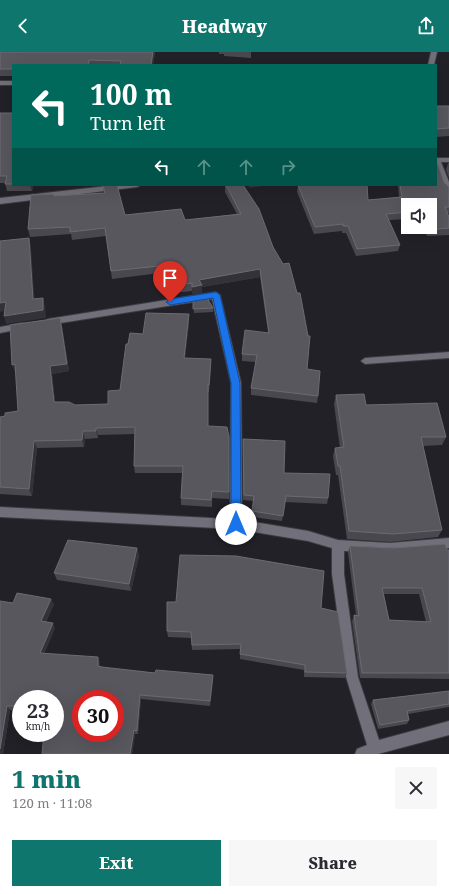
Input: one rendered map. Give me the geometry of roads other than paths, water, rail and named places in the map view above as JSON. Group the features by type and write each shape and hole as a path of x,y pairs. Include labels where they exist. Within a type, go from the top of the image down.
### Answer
{"street":[{"path":"431,64 434,52"},
{"path":"0,83 12,83"},
{"path":"437,160 449,160"},
{"path":"437,162 449,192"},
{"path":"0,201 128,186"},
{"path":"0,330 216,295 236,383 236,524"},
{"path":"0,512 236,524 308,536 338,545 390,548 449,542"},
{"path":"338,545 338,574 352,677 375,748"},
{"path":"362,754 375,748 449,728"}],"lane":[{"path":"365,362 449,355"}]}
